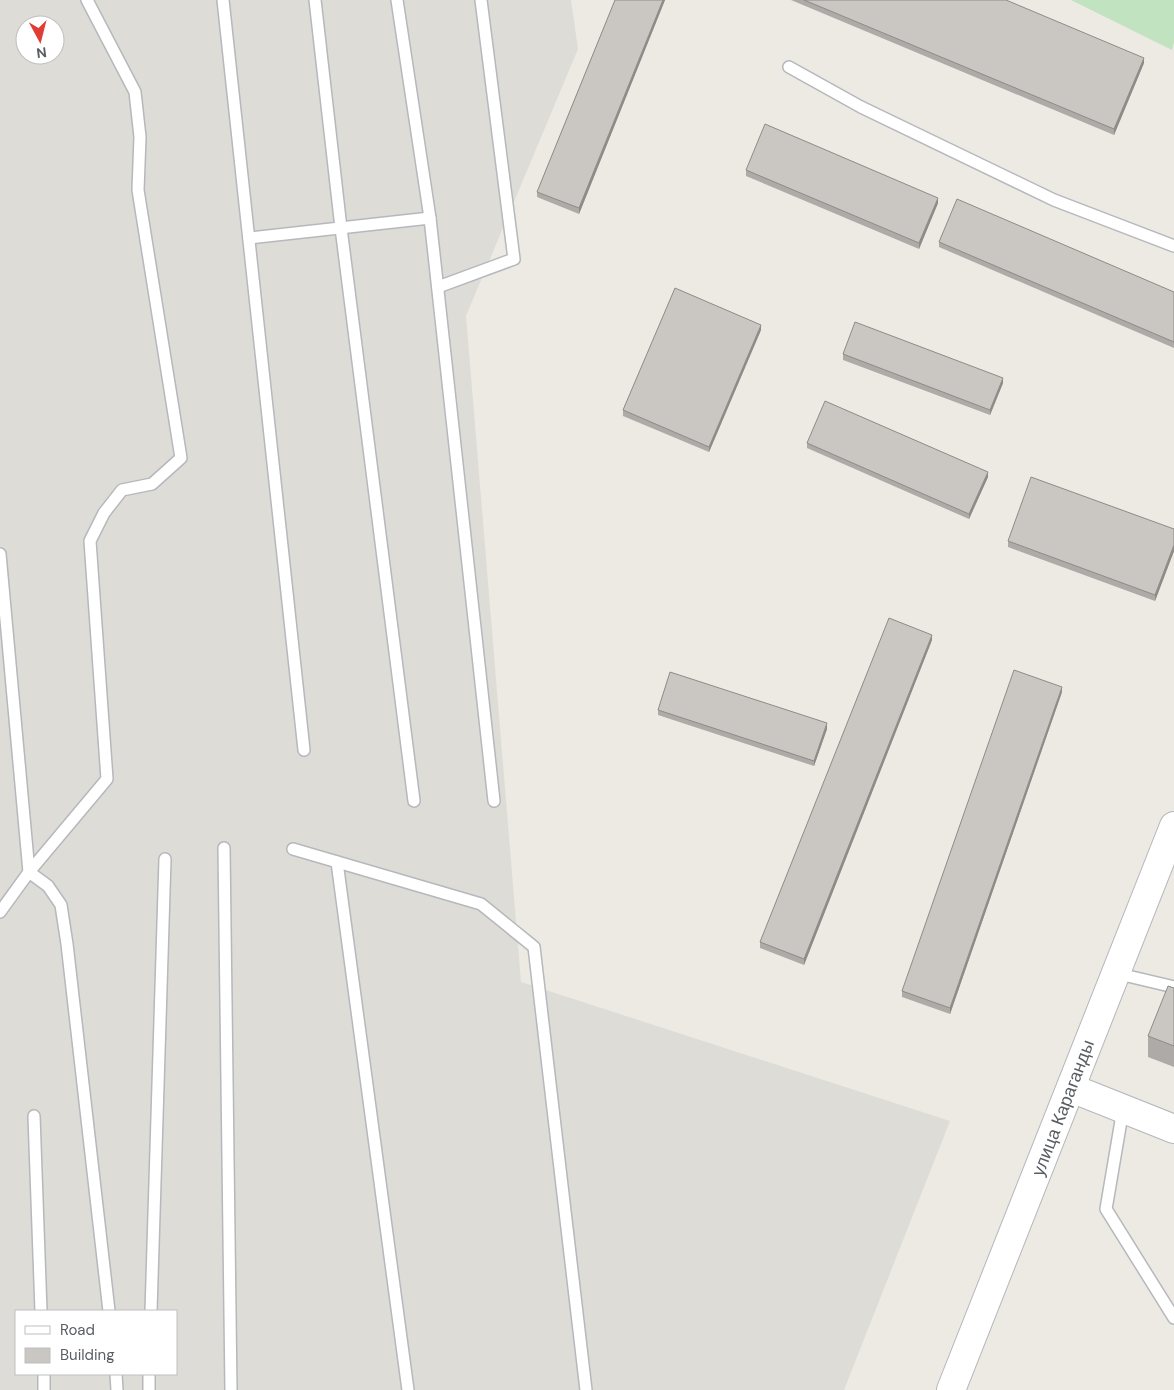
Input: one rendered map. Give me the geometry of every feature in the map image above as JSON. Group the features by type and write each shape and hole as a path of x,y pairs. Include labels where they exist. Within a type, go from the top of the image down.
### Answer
{"main road":[{"name":"улица Караганды","path":"951,1390 1174,826"},
{"path":"1071,1088 1174,1129"}],"lane":[{"path":"0,912 30,872 108,779 90,541 104,513 122,490 152,484 181,458 138,190 140,137 135,92 87,0"},
{"path":"223,0 304,750"},
{"path":"316,0 340,228 414,801"},
{"path":"397,0 430,218 494,801"},
{"path":"438,288 514,259 481,0"},
{"path":"789,67 861,107 1054,200 1174,246"},
{"path":"248,238 430,218"},
{"path":"0,554 30,872 48,886 61,905 109,1310"},
{"path":"224,848 231,1390"},
{"path":"293,849 481,904 534,947 586,1390"},
{"path":"151,1310 165,859"},
{"path":"337,862 408,1390"},
{"path":"1116,973 1174,987"},
{"path":"1123,1109 1106,1209 1174,1318"},
{"path":"34,1116 42,1310"},
{"path":"44,1375 44,1390"},
{"path":"116,1375 117,1390"},
{"path":"148,1390 149,1375"}],"shaded area":[{"path":"0,0 571,0 578,49 466,316 521,982 950,1121 844,1390 0,1390"}],"green space":[{"path":"1071,0 1174,0 1174,42 1172,50"}],"building":[{"path":"615,0 663,0 579,208 537,192"},
{"path":"804,0 1006,0 1144,58 1114,129"},
{"path":"765,124 938,198 919,243 746,170"},
{"path":"957,199 1174,292 1174,342 939,242"},
{"path":"675,288 761,325 709,447 623,410"},
{"path":"855,322 1003,378 990,410 843,354"},
{"path":"825,401 988,472 969,514 807,443"},
{"path":"1031,477 1174,529 1174,545 1155,595 1008,541"},
{"path":"889,618 932,635 804,959 760,942"},
{"path":"1014,670 1062,687 950,1008 902,991"},
{"path":"670,672 827,723 814,761 658,710"},
{"path":"1168,986 1174,988 1174,1046 1148,1036"}]}
